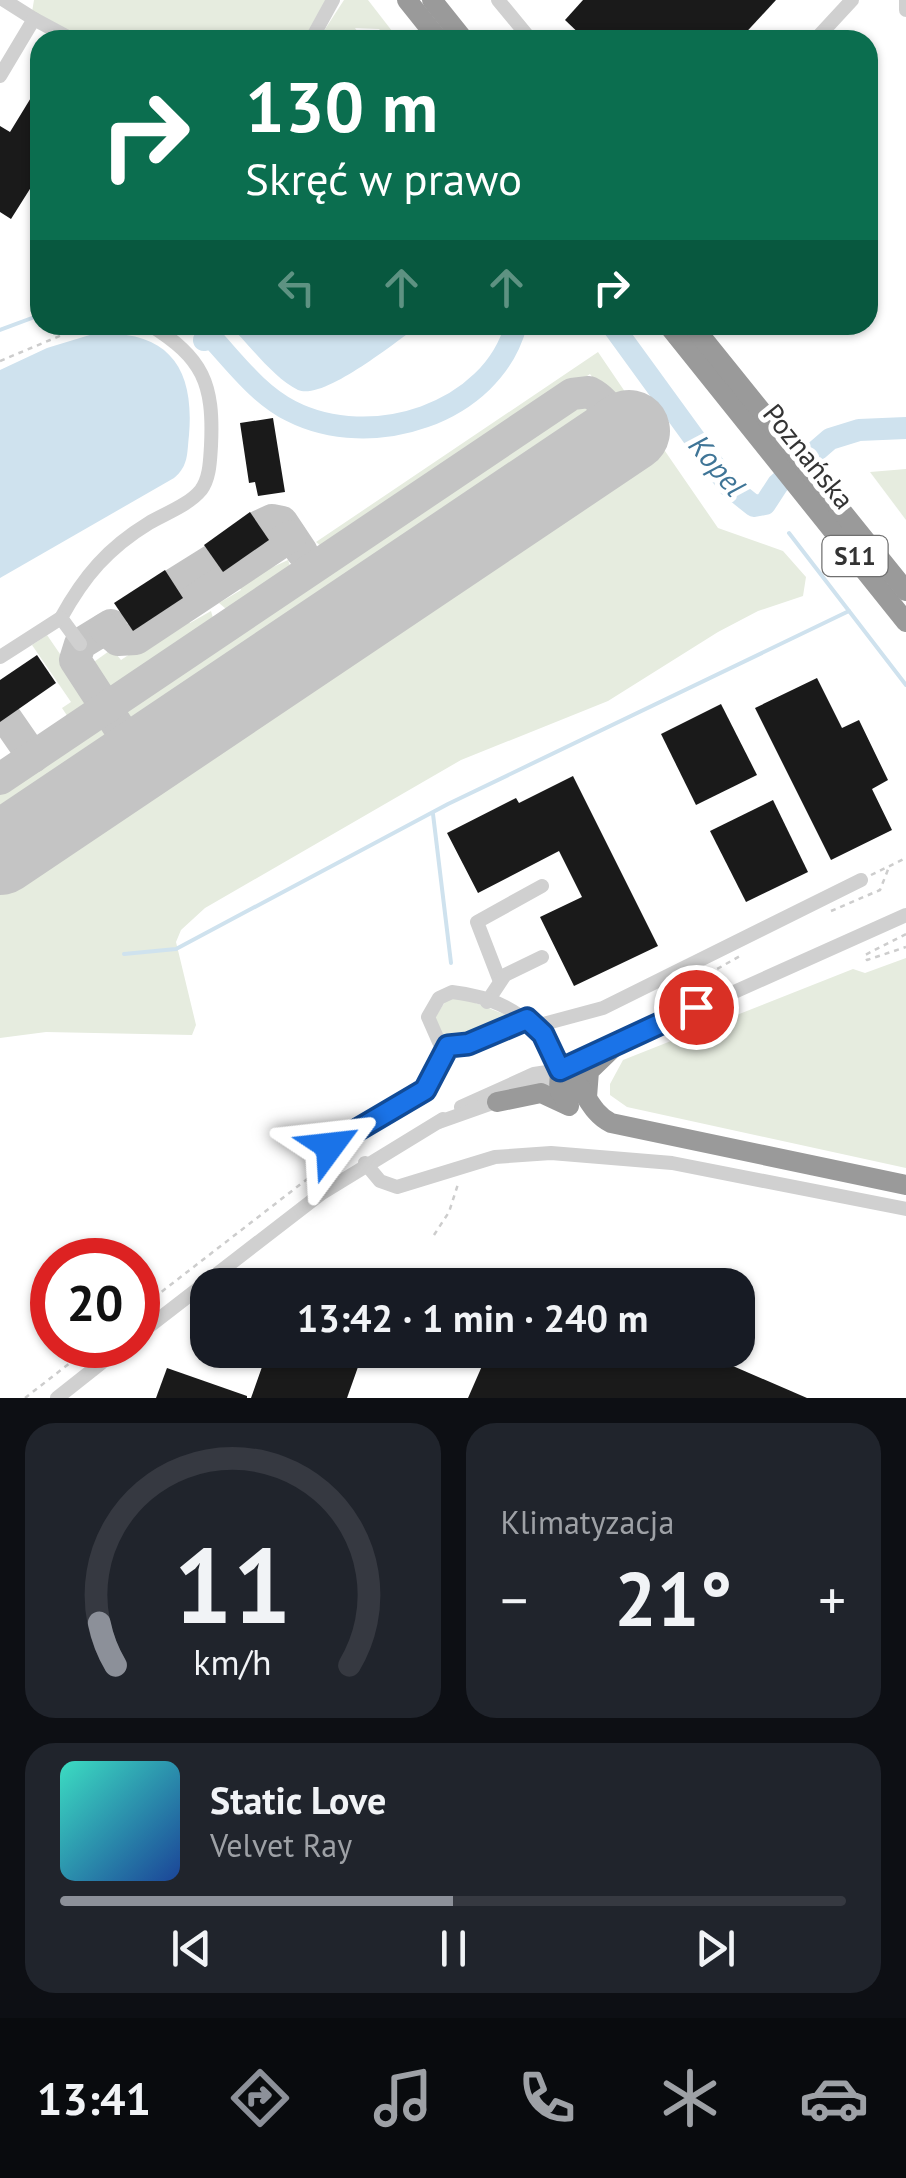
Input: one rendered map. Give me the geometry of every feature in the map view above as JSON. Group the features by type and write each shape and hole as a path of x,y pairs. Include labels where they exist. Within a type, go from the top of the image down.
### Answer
{"highway":[{"path":"407,0 431,30"},
{"path":"432,0 456,30"},
{"name":"Poznańska","path":"677,335 906,591"},
{"name":"Poznańska","path":"699,335 772,439"},
{"name":"Poznańska","path":"810,485 906,622"},
{"path":"578,1102 589,1071 617,1044"},
{"path":"560,1070 574,1077 578,1102"},
{"path":"497,1102 541,1093 578,1102 603,1119 631,1129 906,1185"}],"street":[{"path":"316,30 333,0"},
{"path":"498,0 522,30"},
{"path":"825,30 852,0"},
{"path":"906,1 906,10"},
{"path":"15,3 54,30"},
{"path":"0,76 34,19"},
{"path":"0,658 62,618 86,576 106,552 196,495 206,482 212,426 205,378 190,353 164,335"},
{"path":"62,618 80,644"},
{"path":"448,1046 468,1044 531,1022 603,1008 861,880"},
{"path":"500,980 477,922 542,886"},
{"path":"438,1122 540,1085 560,1070 906,914"},
{"path":"487,1002 500,980 542,957"},
{"path":"448,1046 430,1028 428,1018 435,1002 452,992 487,1002 531,1022 560,1070"},
{"path":"333,1144 425,1090 448,1046"},
{"path":"160,1318 366,1163 457,1109 534,1074 560,1070"},
{"path":"366,1163 380,1180 397,1186 456,1167 529,1153 632,1158 906,1209"},
{"path":"57,1398 95,1368"}],"path":[{"path":"0,361 62,335"},
{"path":"861,880 906,858"},
{"path":"906,934 865,955 867,960 906,947"},
{"path":"160,1293 332,1162 340,1152 333,1144"},
{"path":"434,1235 457,1194 456,1167"},
{"path":"25,1398 63,1368"}],"shaded area":[{"path":"34,0 326,0 310,30 65,30 32,12"},
{"path":"344,0 368,0 391,30 355,28 324,30"},
{"path":"598,352 636,408 616,410 590,374 327,551 316,542"},
{"path":"575,401 594,405 603,418 601,431 144,738 133,736 119,714 120,707"},
{"path":"656,438 718,528 783,551 806,577 803,596 758,611 718,632 608,701 461,760 205,908 181,930 176,942 196,1025 192,1035 46,1032 0,1038 0,877"},
{"path":"906,469 906,520 870,472"},
{"path":"285,551 287,556 262,572 288,560 293,574 232,614 219,603 241,590 237,583"},
{"path":"211,611 215,625 112,695 104,693 89,671 91,664 112,649 121,660 185,617 190,623"},
{"path":"47,635 86,692 83,695 92,701 90,709 76,718 68,717 62,708 71,702 32,645"},
{"path":"98,722 107,723 120,744 119,755 0,835 0,788"},
{"path":"906,958 906,1168 627,1107 610,1095 610,1084 623,1060 853,969 865,973"},
{"path":"463,998 511,1017 469,1037 444,1037 434,1019 447,999"}],"water":[{"path":"90,335 124,335 157,345 171,356 181,371 190,410 185,464 174,478 0,578 0,370 47,348"},
{"path":"238,335 406,335 342,378 310,391 298,390"}],"building":[{"path":"583,0 776,0 748,30 576,30 565,20"},
{"path":"30,99 30,189 11,219 0,212 0,126 10,132"},
{"path":"273,418 285,492 258,496 255,482 249,483 240,423"},
{"path":"250,512 269,540 223,572 204,545"},
{"path":"165,570 183,598 133,631 114,603"},
{"path":"37,655 56,683 0,722 0,680"},
{"path":"817,678 842,728 859,720 888,780 872,789 892,830 831,860 755,708"},
{"path":"721,704 757,775 696,805 661,734"},
{"path":"573,776 658,946 574,986 540,917 582,897 559,851 478,893 447,833 516,798 519,803"},
{"path":"773,800 808,872 746,902 710,831"},
{"path":"167,1368 247,1396 247,1398 156,1398"},
{"path":"262,1368 358,1368 347,1398 251,1398"},
{"path":"481,1368 738,1368 807,1398 468,1398"}],"waterway":[{"path":"0,330 30,319"},
{"path":"209,335 212,338"},
{"name":"Kopel","path":"204,340 212,338 258,388 291,411 323,423 357,427 391,425 424,417 455,402 482,382 503,356 512,335"},
{"name":"Kopel","path":"619,335 729,486 754,506 765,504 778,484 830,439 859,430 906,428"},
{"path":"789,533 906,685"},
{"path":"124,954 176,949 448,804 849,611"},
{"path":"433,814 451,963"}],"taxiway":[{"path":"0,779 572,394 589,392 608,408 614,431 607,446"},
{"path":"259,526 272,520 282,522 302,552"},
{"path":"105,629 118,640 136,639 291,536"},
{"path":"174,584 214,559"},
{"path":"111,625 80,644 75,660 140,760"},
{"path":"6,718 33,757"}],"runway":[{"path":"0,854 629,431"}],"route":[{"path":"330,1146 425,1090 436,1076 448,1046 480,1040 527,1019 543,1034 560,1070 696,1007"}]}
